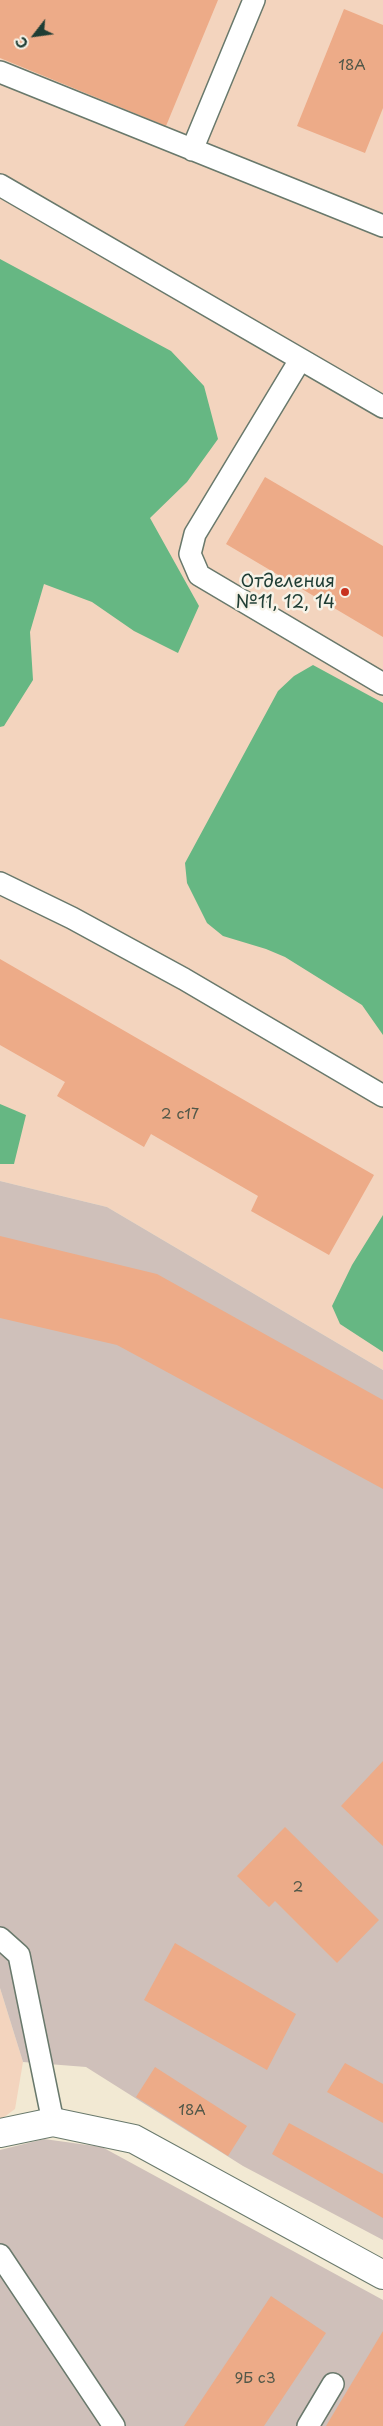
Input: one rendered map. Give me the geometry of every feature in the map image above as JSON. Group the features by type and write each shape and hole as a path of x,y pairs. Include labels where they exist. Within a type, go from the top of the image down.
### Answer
{"street":[{"path":"0,2133 53,2122 134,2138 383,2275"}],"lane":[{"path":"192,150 254,0"},
{"path":"0,72 383,226"},
{"path":"0,185 383,408"},
{"path":"300,360 194,534 190,554 199,576 383,684"},
{"path":"0,883 72,918 184,979 383,1096"},
{"path":"0,1938 19,1955 53,2122"},
{"path":"0,2255 114,2426"},
{"path":"308,2426 333,2384"}],"shaded area":[{"path":"0,0 383,0 383,1370 107,1207 0,1181"},
{"path":"0,1181 107,1207 383,1370 383,2240 243,2166 86,2067 23,2062 0,1988"},
{"path":"0,1988 23,2062 15,2109 0,2120"},
{"path":"44,2139 102,2147 383,2300 383,2426 0,2426 0,2150"}],"green space":[{"path":"0,259 171,351 204,386 218,439 187,482 150,518 199,606 178,653 134,631 92,602 44,584 30,632 33,680 4,726 0,727"},
{"path":"313,665 383,703 383,1035 362,1005 285,957 223,936 207,923 187,883 185,863 278,691 294,676"},
{"path":"0,1104 26,1115 14,1164 0,1164"},
{"path":"383,1215 383,1352 340,1324 332,1306 352,1265"}],"building":[{"path":"0,0 218,0 166,126 0,58"},
{"path":"344,9 383,25 383,108 365,153 297,126"},
{"name":"Отделения №11, 12, 14","path":"265,477 383,546 383,637 226,544"},
{"path":"0,959 374,1175 329,1255 251,1211 258,1196 151,1134 144,1147 57,1096 65,1082 0,1045"},
{"path":"0,1236 157,1274 383,1400 383,1489 117,1345 0,1318"},
{"path":"383,1761 383,1846 341,1806"},
{"path":"285,1827 379,1920 337,1963 275,1901 269,1907 237,1876"},
{"path":"175,1943 296,2014 267,2070 144,2000"},
{"path":"345,2063 383,2084 383,2123 327,2092"},
{"path":"155,2067 247,2126 228,2156 136,2097"},
{"path":"289,2123 383,2174 383,2218 272,2154"},
{"path":"271,2296 326,2333 264,2426 184,2426"},
{"path":"383,2331 383,2426 326,2426"}],"place":[{"name":"Отделения №11, 12, 14","path":"345,592"}]}
